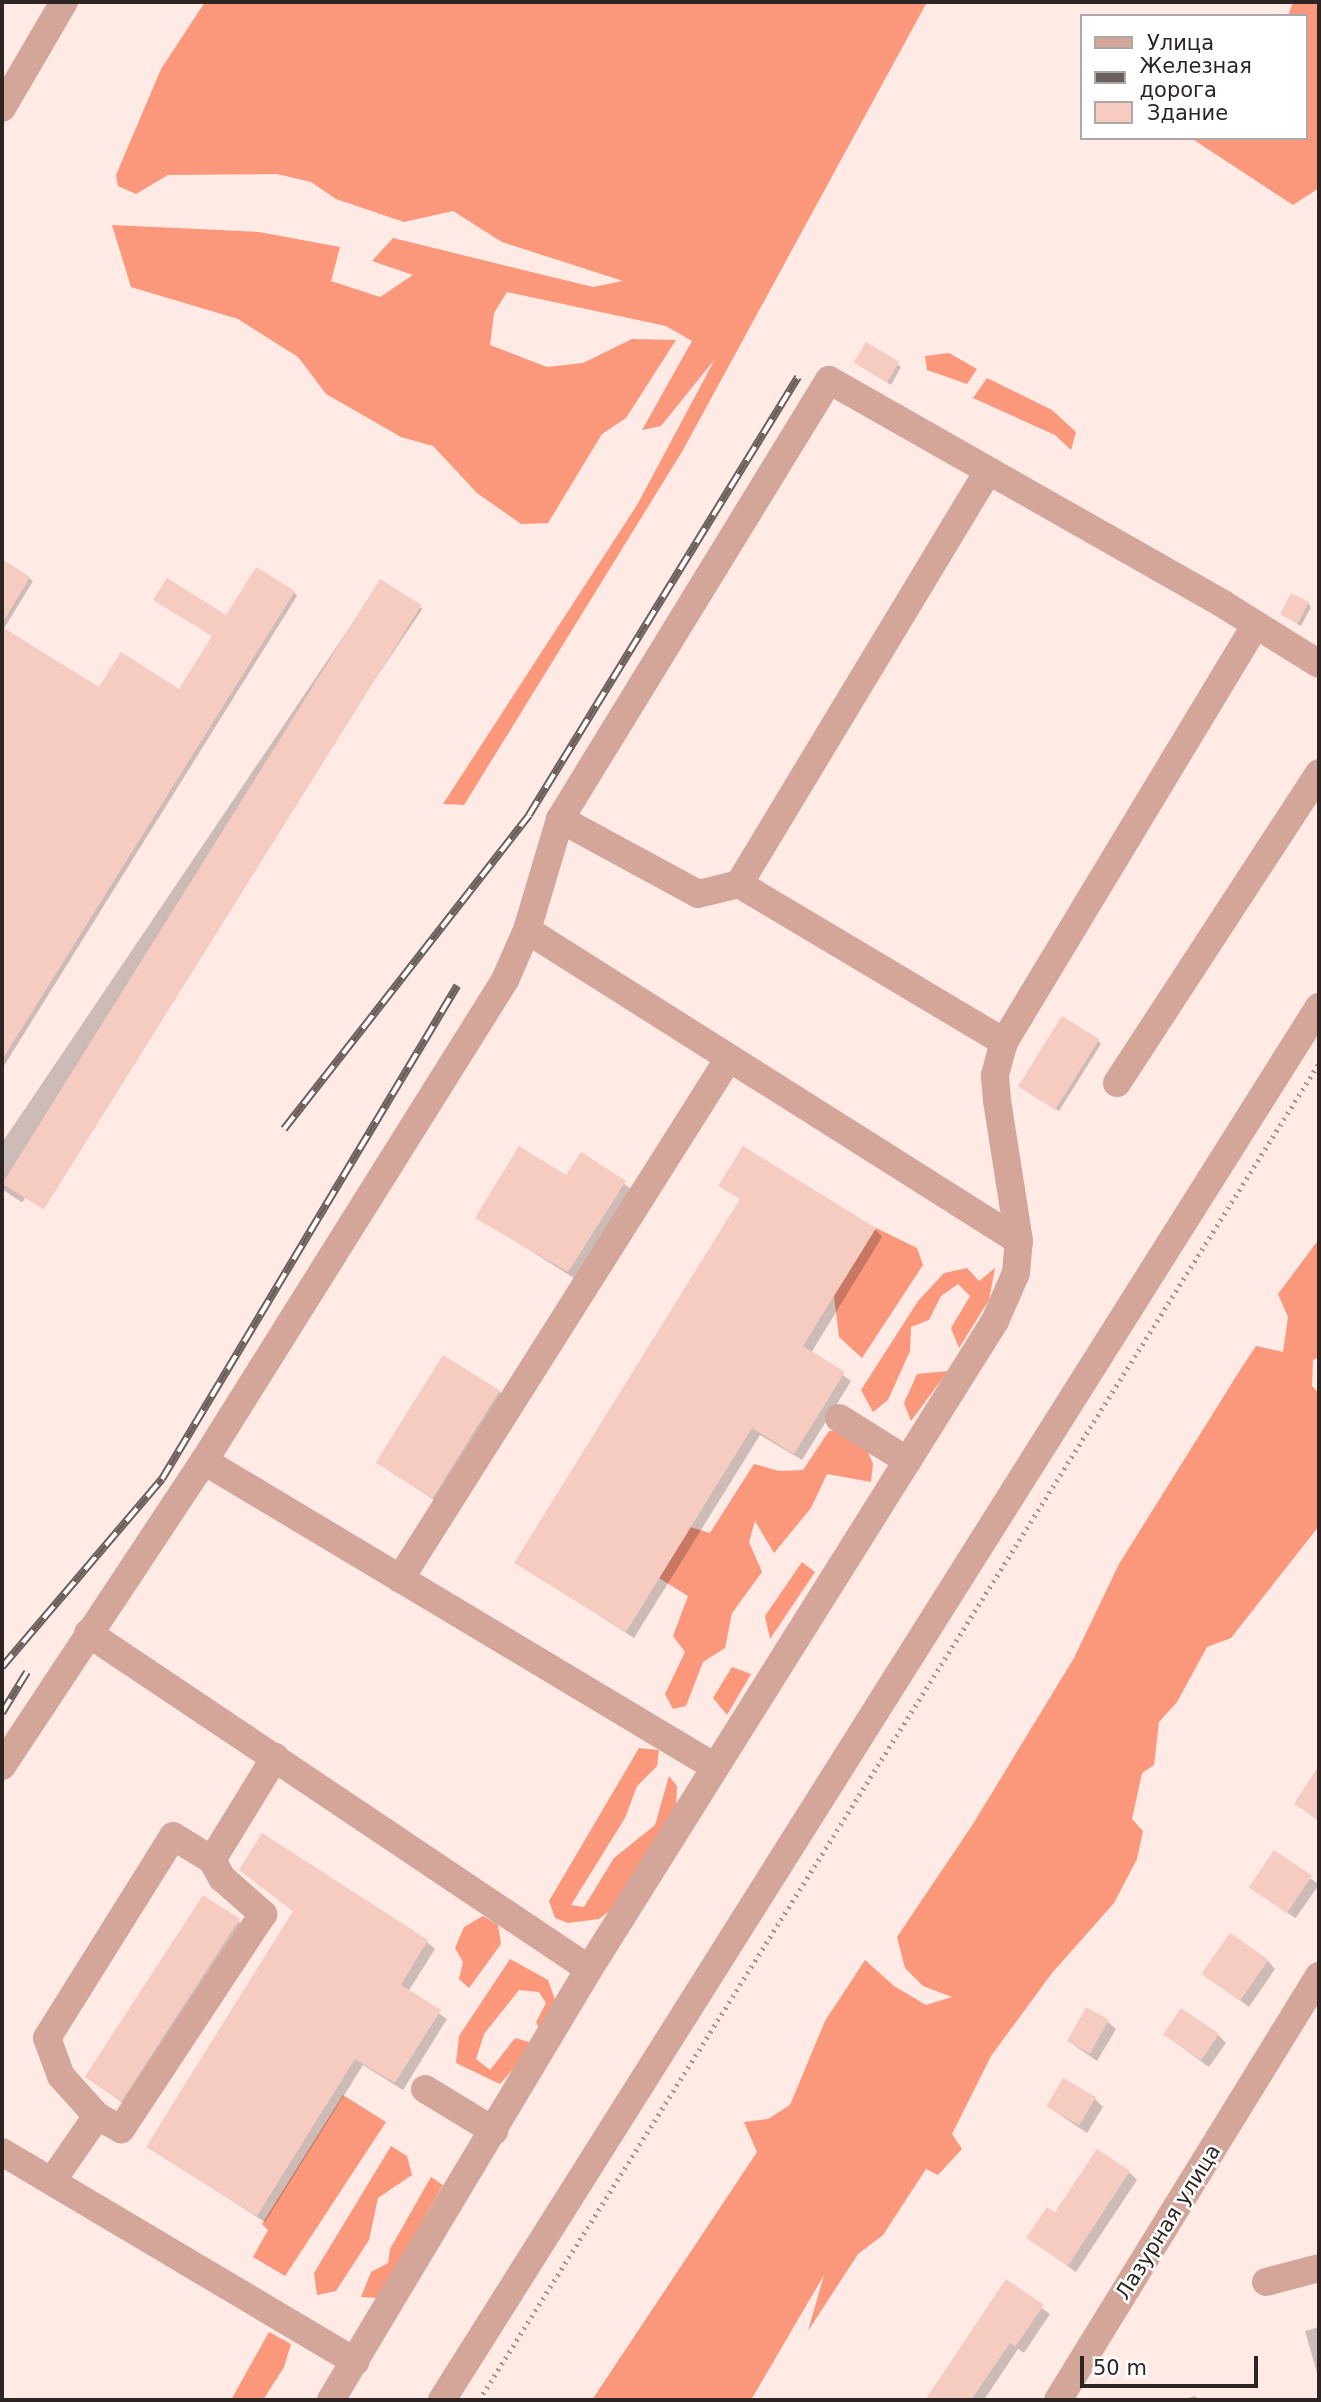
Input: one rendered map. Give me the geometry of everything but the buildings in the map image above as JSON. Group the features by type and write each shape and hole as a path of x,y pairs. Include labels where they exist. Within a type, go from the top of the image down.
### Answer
{"street":[{"path":"2,108 64,2"},
{"path":"2,1766 204,1461 505,980 527,930 560,819 829,380 1256,625 1319,664"},
{"path":"739,884 988,472"},
{"path":"331,2400 589,1969 995,1321 1016,1273 1018,1241 995,1075 1004,1042 1256,625"},
{"path":"1116,1083 1319,773"},
{"path":"560,819 698,894 739,884 1004,1042"},
{"path":"527,930 1018,1241"},
{"path":"442,2400 1319,1007"},
{"path":"400,1579 729,1058"},
{"path":"839,1418 908,1461"},
{"path":"204,1461 715,1767"},
{"path":"88,1633 589,1969"},
{"path":"212,1860 275,1758"},
{"path":"173,1836 212,1860 222,1878 263,1914 121,2129 97,2116 61,2076 47,2038 173,1836"},
{"name":"Лазурная улица","path":"1058,2400 1319,1976"},
{"path":"425,2089 494,2131"},
{"path":"52,2181 97,2116"},
{"path":"2,2152 355,2362"},
{"path":"1266,2282 1319,2268"}],"path":[{"path":"479,2400 1319,1063"}],"shaded area":[{"path":"205,2 927,2 683,450 464,805 443,804 637,505 715,359 661,426 642,430 692,341 666,326 507,292 494,313 490,345 547,367 583,363 632,339 676,340 626,418 602,434 548,523 521,524 477,493 433,446 401,437 326,394 298,357 238,319 131,287 112,225 259,232 340,247 331,281 380,297 413,275 372,261 393,238 593,287 623,281 502,242 453,211 404,222 336,199 311,182 277,174 168,175 136,194 118,186 116,175 161,69"},
{"path":"1293,2 1319,2 1319,188 1293,205 1194,140 1307,140 1307,14 1289,14"},
{"path":"949,353 977,369 967,384 927,370 925,356"},
{"path":"987,378 1052,410 1076,432 1071,450 1055,435 973,398"},
{"path":"876,1228 917,1248 923,1265 862,1358 839,1337 834,1296"},
{"path":"1319,1239 1319,1357 1313,1360 1312,1386 1319,1393 1319,1526 1231,1638 1207,1647 1177,1702 1159,1722 1154,1765 1142,1773 1132,1819 1143,1831 1137,1859 1114,1903 1052,1973 991,2056 952,2134 962,2149 938,2175 926,2169 883,2235 858,2254 808,2331 824,2275 751,2400 592,2400 757,2152 744,2122 768,2119 790,2105 825,2021 865,1960 894,1986 926,2005 952,1997 923,1986 905,1968 897,1937 973,1824 1074,1658 1119,1564 1242,1367 1256,1346 1283,1352 1288,1317 1278,1294"},
{"path":"967,1268 979,1281 995,1268 989,1300 959,1348 951,1328 970,1296 958,1284 941,1296 929,1320 911,1327 910,1351 888,1400 873,1412 861,1390 918,1301 944,1273"},
{"path":"948,1371 911,1421 904,1403 917,1374"},
{"path":"859,1430 873,1464 871,1482 827,1474 811,1508 774,1553 755,1521 749,1542 762,1572 732,1613 725,1648 703,1662 686,1706 673,1709 665,1694 685,1652 673,1636 688,1596 659,1578 690,1527 710,1533 754,1464 779,1471 803,1470 829,1431"},
{"path":"802,1562 815,1572 770,1639 765,1616"},
{"path":"732,1667 751,1674 727,1715 713,1698"},
{"path":"639,1748 659,1750 657,1766 637,1786 625,1818 571,1905 584,1907 614,1858 655,1825 669,1776 677,1786 676,1808 616,1906 599,1919 568,1923 555,1918 549,1901"},
{"path":"483,1916 498,1925 501,1944 469,1988 459,1979 463,1962 455,1948 464,1927"},
{"path":"510,1959 548,1980 555,2000 541,2033 536,2022 546,2003 539,1992 519,1990 484,2034 476,2059 490,2070 515,2038 529,2042 520,2061 500,2084 456,2063 459,2036"},
{"path":"343,2095 386,2122 285,2276 253,2257 268,2230 262,2224"},
{"path":"391,2146 407,2156 412,2175 378,2198 369,2240 336,2291 317,2295 314,2273"},
{"path":"431,2177 443,2185 378,2298 361,2297 371,2272 388,2263 390,2249"},
{"path":"269,2332 291,2344 284,2367 263,2400 231,2400"}],"railway":[{"path":"284,1129 529,815 798,377"},
{"path":"2,1667 162,1479 457,986"},
{"path":"2,1713 27,1672"}]}
